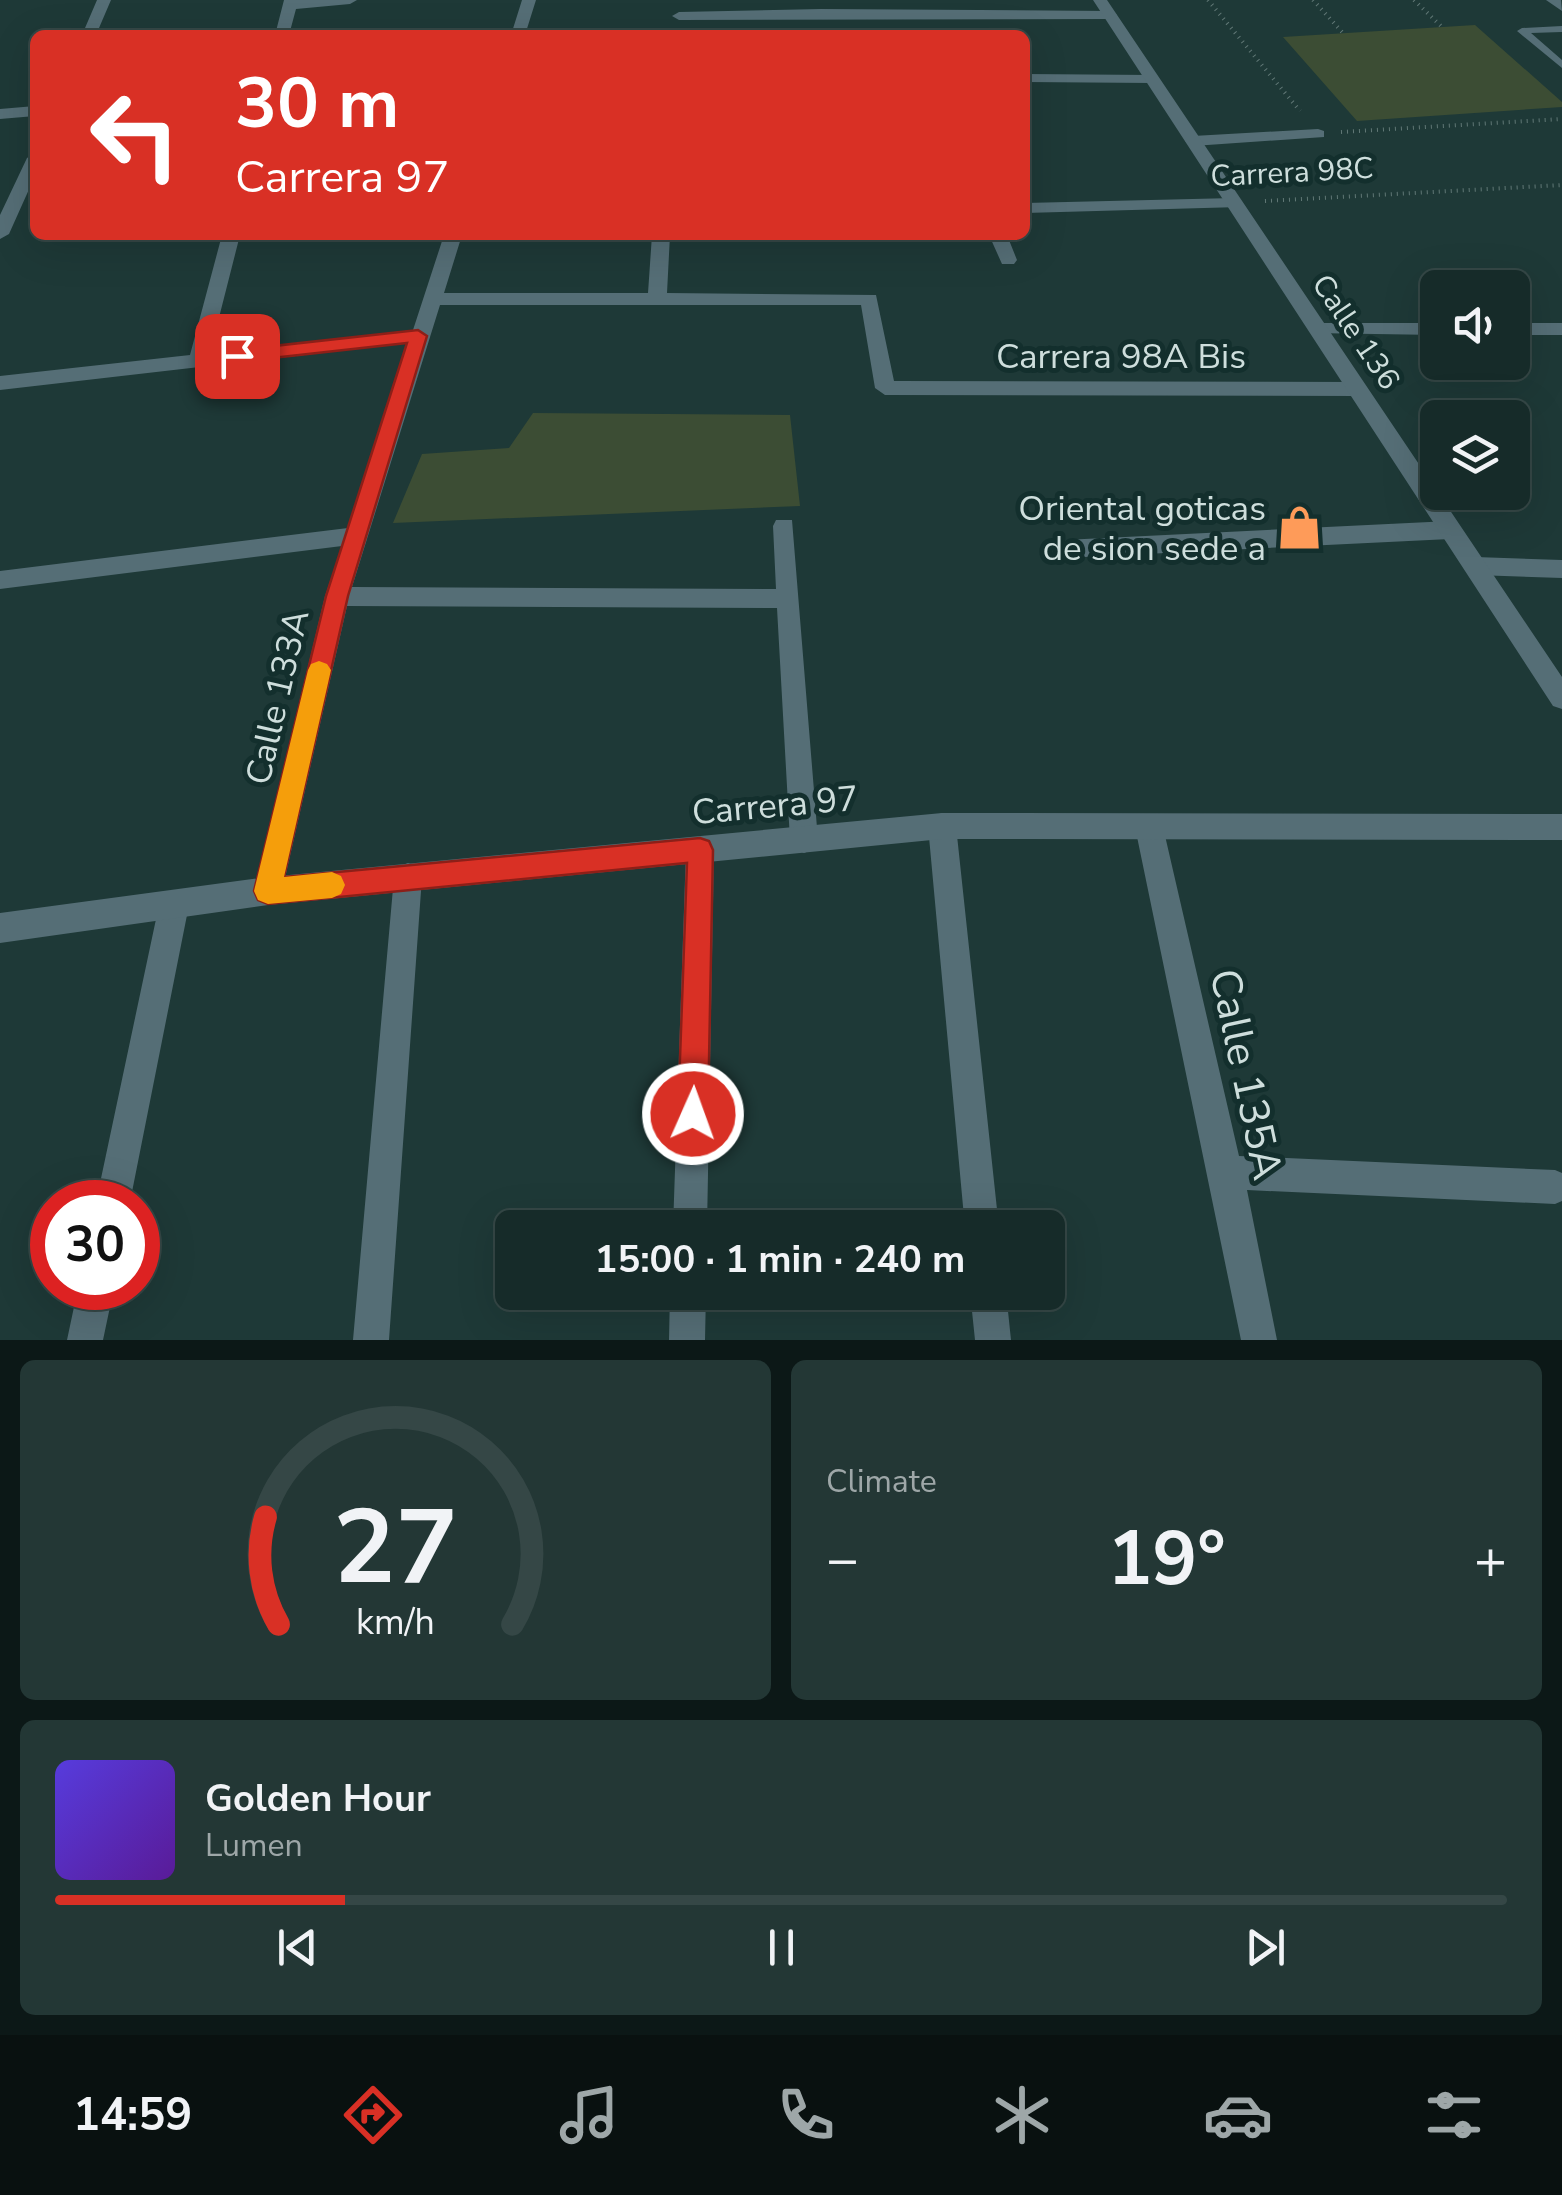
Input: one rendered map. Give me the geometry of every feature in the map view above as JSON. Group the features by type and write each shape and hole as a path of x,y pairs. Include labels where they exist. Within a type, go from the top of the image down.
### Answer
{"street":[{"path":"92,30 104,0"},
{"path":"283,30 291,2 350,0"},
{"path":"520,30 529,0"},
{"path":"678,30 681,0"},
{"path":"1553,0 1562,8"},
{"path":"680,16 820,6 1105,8"},
{"name":"Calle 136","path":"1105,8 1562,698"},
{"path":"1030,78 1152,79"},
{"path":"0,114 30,111"},
{"path":"1193,141 1318,134"},
{"path":"0,234 30,169"},
{"name":"Carrera 98C","path":"1030,208 1234,203"},
{"path":"198,361 230,240"},
{"name":"Calle 133A","path":"268,891 337,596 451,240"},
{"path":"430,299 656,299 661,240"},
{"path":"1000,240 1008,260"},
{"name":"Carrera 98A Bis","path":"656,299 869,299 885,388 1358,389"},
{"path":"1318,329 1420,329"},
{"path":"1530,329 1562,329"},
{"path":"0,383 418,336"},
{"path":"784,526 804,840"},
{"path":"1064,549 1450,530"},
{"path":"0,580 355,536"},
{"path":"1474,566 1562,570"},
{"path":"337,596 788,599"},
{"path":"942,826 980,1210"},
{"name":"Carrera 97","path":"0,928 268,891 942,826 1562,826"},
{"name":"Calle 135A","path":"1149,826 1259,1340"},
{"path":"690,1210 700,850"},
{"path":"371,1340 408,878"},
{"path":"118,1180 174,904"},
{"path":"1226,1172 1555,1187"},
{"path":"85,1340 91,1310"},
{"path":"687,1340 688,1310"},
{"path":"990,1310 993,1340"}],"lane":[{"path":"1562,29 1522,31 1562,65"}],"path":[{"path":"1208,0 1318,134 1562,119"},
{"path":"1313,0 1343,33"},
{"path":"1414,0 1442,28"},
{"name":"Carrera 98C","path":"1234,203 1562,185"}],"green space":[{"path":"1475,25 1562,102 1562,107 1357,121 1283,37"},
{"path":"533,413 790,415 800,506 393,523 422,454 509,448"}],"slow traffic":[{"path":"319,670 268,891 332,885"}],"place":[{"name":"Oriental goticas de sion sede a","path":"1299,528"}],"route":[{"path":"237,356 418,336 337,596 268,891 700,850 693,1114"}]}
